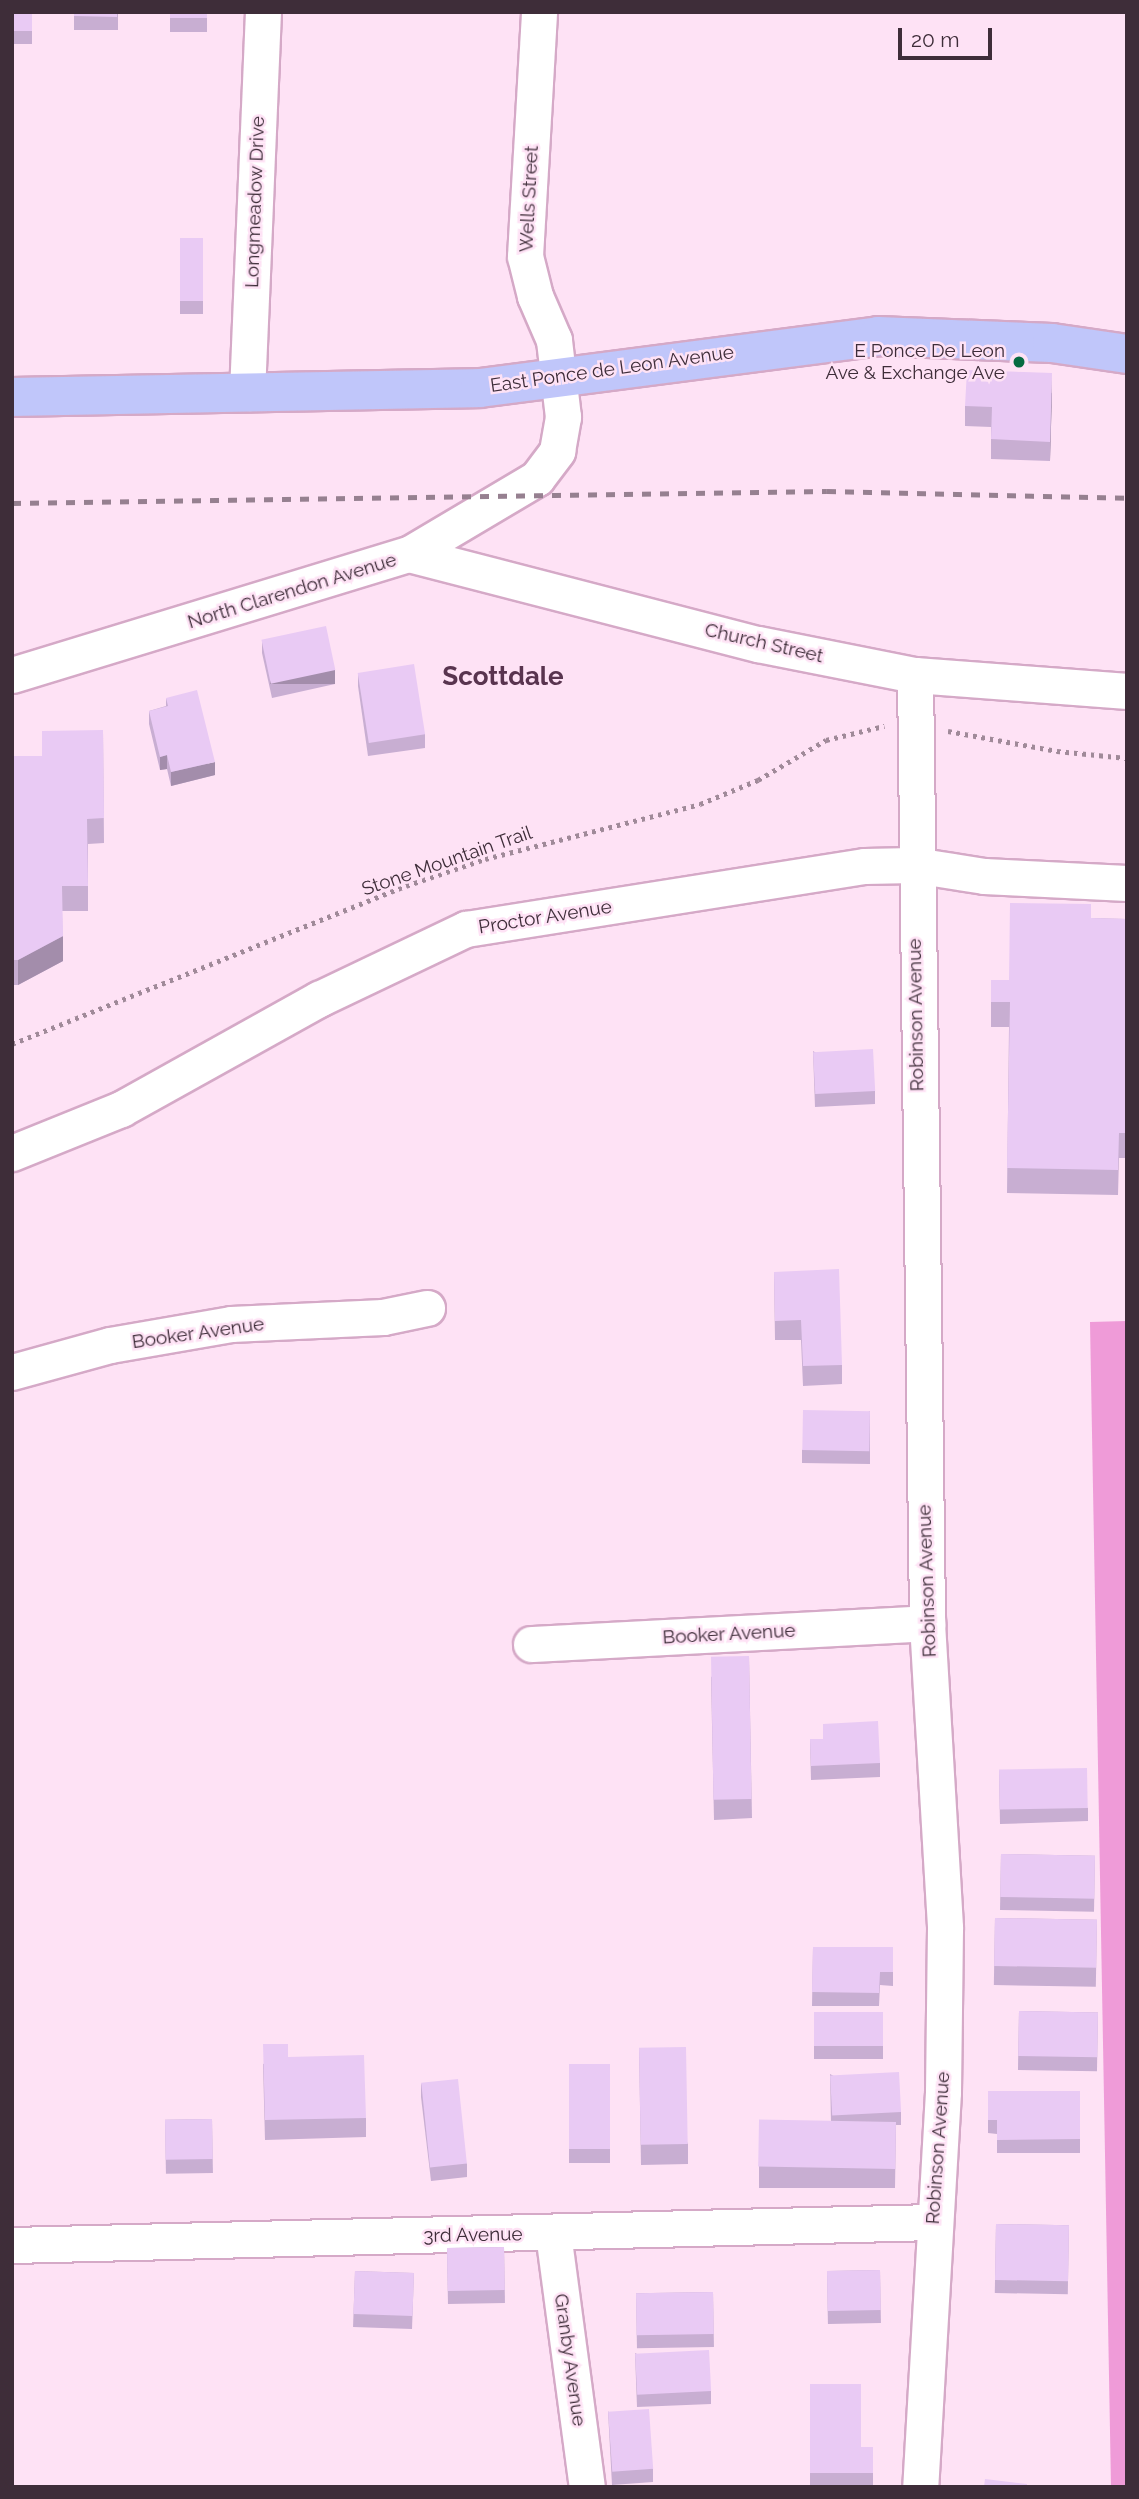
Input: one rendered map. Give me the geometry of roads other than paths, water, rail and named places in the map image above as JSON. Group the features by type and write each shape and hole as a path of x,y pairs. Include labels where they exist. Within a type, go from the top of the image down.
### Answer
{"main road":[{"name":"East Ponce de Leon Avenue","path":"12,397 480,388 560,380 775,346 878,336 1052,343 1127,354"}],"street":[{"name":"Longmeadow Drive","path":"247,393 263,12"},
{"name":"Wells Street","path":"540,12 525,257 535,296 554,340 560,380"},
{"name":"North Clarendon Avenue","path":"12,675 408,554 537,478 557,451 564,417 560,380"},
{"name":"Church Street","path":"408,554 758,644 915,675 1127,691"},
{"name":"Robinson Avenue","path":"915,675 914,865 927,1623 945,1928 943,2092 933,2222 920,2487"},
{"name":"Proctor Avenue","path":"12,1153 121,1109 319,999 466,929 597,911 722,886 864,866 914,865 984,876 1127,883"},
{"name":"Booker Avenue","path":"12,1372 110,1345 231,1324 383,1317 428,1308"},
{"name":"Booker Avenue","path":"531,1644 927,1623"},
{"name":"3rd Avenue","path":"12,2245 553,2234 933,2222"},
{"name":"Granby Avenue","path":"553,2234 587,2487"}],"railway":[{"path":"12,503 827,491 1127,498"}],"place":[{"name":"E Ponce De Leon Ave & Exchange Ave","path":"1019,362"}],"district":[{"name":"Scottdale","path":"503,677"}]}
